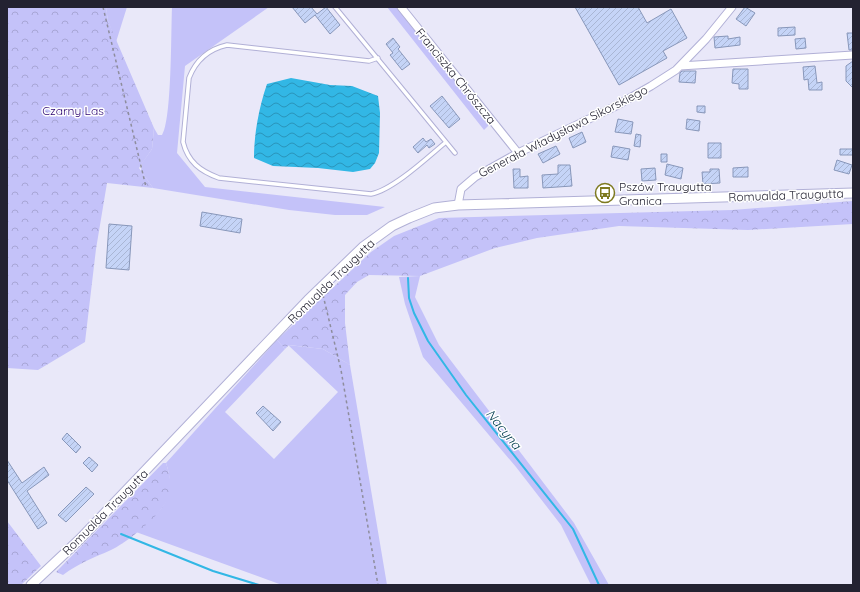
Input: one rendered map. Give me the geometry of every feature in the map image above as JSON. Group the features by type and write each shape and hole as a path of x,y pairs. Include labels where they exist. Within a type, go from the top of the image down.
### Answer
{"street":[{"name":"Franciszka Chrószcza","path":"401,7 518,153"},
{"name":"Generała Władysława Sikorskiego","path":"458,205 461,189 469,181 518,153 645,90 680,66 732,7"},
{"path":"680,66 853,55"},
{"name":"Romualda Traugutta","path":"31,585 80,539 321,287 363,247 392,226 427,210 458,205 853,193"}],"lane":[{"path":"335,7 455,153"},
{"path":"378,58 368,61 227,45 216,47 199,60 192,69 189,78 183,142 186,152 192,162 200,170 219,178 371,194 382,192 446,142"}],"path":[{"path":"103,7 146,187"},
{"path":"321,287 341,370 378,585"}],"green space":[{"name":"Czarny Las","path":"7,7 106,7 108,21 154,128 152,149 139,168 153,188 107,183 96,249 85,342 38,370 7,368"},
{"path":"106,7 127,7 116,42 108,21"},
{"path":"172,7 269,7 185,66 177,153 205,187 385,207 367,215 335,215 289,210 153,188 141,171 142,163 152,149 154,128 158,135 162,135 168,112"},
{"path":"387,7 398,7 491,123 484,130"},
{"path":"853,201 853,224 748,230 619,226 537,238 495,248 420,276 369,275 357,282 345,295 345,323 350,365 323,349 289,345 285,349 277,340 371,252 394,236 439,218 732,210"},
{"path":"420,276 415,297 439,345 574,523 609,585 591,585 561,525 516,467 423,357 405,304 399,277"},
{"path":"277,340 285,349 225,412 274,459 338,392 288,345 323,349 350,365 387,585 282,585 136,532 160,510 165,503 170,486 166,463"},
{"path":"163,463 166,463 169,474 171,486 170,493 167,501 154,517 127,540 111,550 80,564 63,575 56,572"},
{"path":"7,521 41,566 21,585 7,585"}],"water":[{"path":"291,78 330,85 352,86 378,96 380,113 379,153 375,163 370,169 353,172 318,168 273,166 254,158 258,121 267,84"}],"building":[{"path":"292,7 311,7 317,14 326,7 340,25 330,34 315,15 305,23"},
{"path":"575,7 638,7 647,23 671,9 687,38 663,51 667,58 619,85"},
{"path":"745,7 755,13 746,26 736,19"},
{"path":"795,27 795,35 778,36 778,28"},
{"path":"847,33 853,33 853,50 849,50"},
{"path":"728,36 728,39 740,37 740,45 715,48 714,37"},
{"path":"393,38 400,47 398,49 410,64 402,70 390,55 393,53 386,44"},
{"path":"805,38 806,48 796,49 795,39"},
{"path":"853,61 853,88 846,81 846,66"},
{"path":"815,66 817,83 822,82 822,90 809,90 808,79 804,80 803,67"},
{"path":"733,69 748,69 748,89 739,89 739,84 732,83"},
{"path":"682,71 696,71 695,83 679,82 680,73"},
{"path":"442,96 460,119 449,128 430,106"},
{"path":"697,106 705,106 705,113 697,112"},
{"path":"618,119 633,122 631,134 615,132"},
{"path":"687,119 700,121 699,131 686,129"},
{"path":"582,132 586,142 573,148 569,138"},
{"path":"636,134 641,135 640,147 634,146"},
{"path":"423,138 426,142 431,139 435,144 429,148 427,145 418,153 413,147"},
{"path":"708,143 721,143 721,158 708,158"},
{"path":"556,146 560,154 543,163 538,154"},
{"path":"613,146 630,149 628,160 611,157"},
{"path":"840,149 853,149 853,155 840,155"},
{"path":"661,154 667,154 667,162 661,162"},
{"path":"837,160 852,165 849,174 834,170"},
{"path":"667,164 683,168 681,179 665,175"},
{"path":"558,165 570,165 572,186 543,188 542,175 558,174"},
{"path":"748,167 748,177 733,177 733,168"},
{"path":"655,168 656,180 642,181 641,169"},
{"path":"513,169 520,169 520,177 528,176 528,188 514,188"},
{"path":"710,169 719,169 720,183 703,184 702,172 710,172"},
{"path":"202,212 242,219 240,233 200,226"},
{"path":"109,224 132,226 129,270 106,268"},
{"path":"263,406 281,422 273,431 256,413"},
{"path":"67,433 81,447 76,453 62,439"},
{"path":"89,457 98,465 92,472 83,463"},
{"path":"7,460 22,483 44,467 49,475 27,491 47,523 38,529 7,480"},
{"path":"86,487 94,494 66,522 58,515"}],"waterway":[{"name":"Nacyna","path":"408,278 409,298 414,313 428,341 466,395 573,529 599,585"},
{"path":"121,534 213,571 259,585"}],"place":[{"name":"Pszów Traugutta Granica","path":"605,193"}]}
